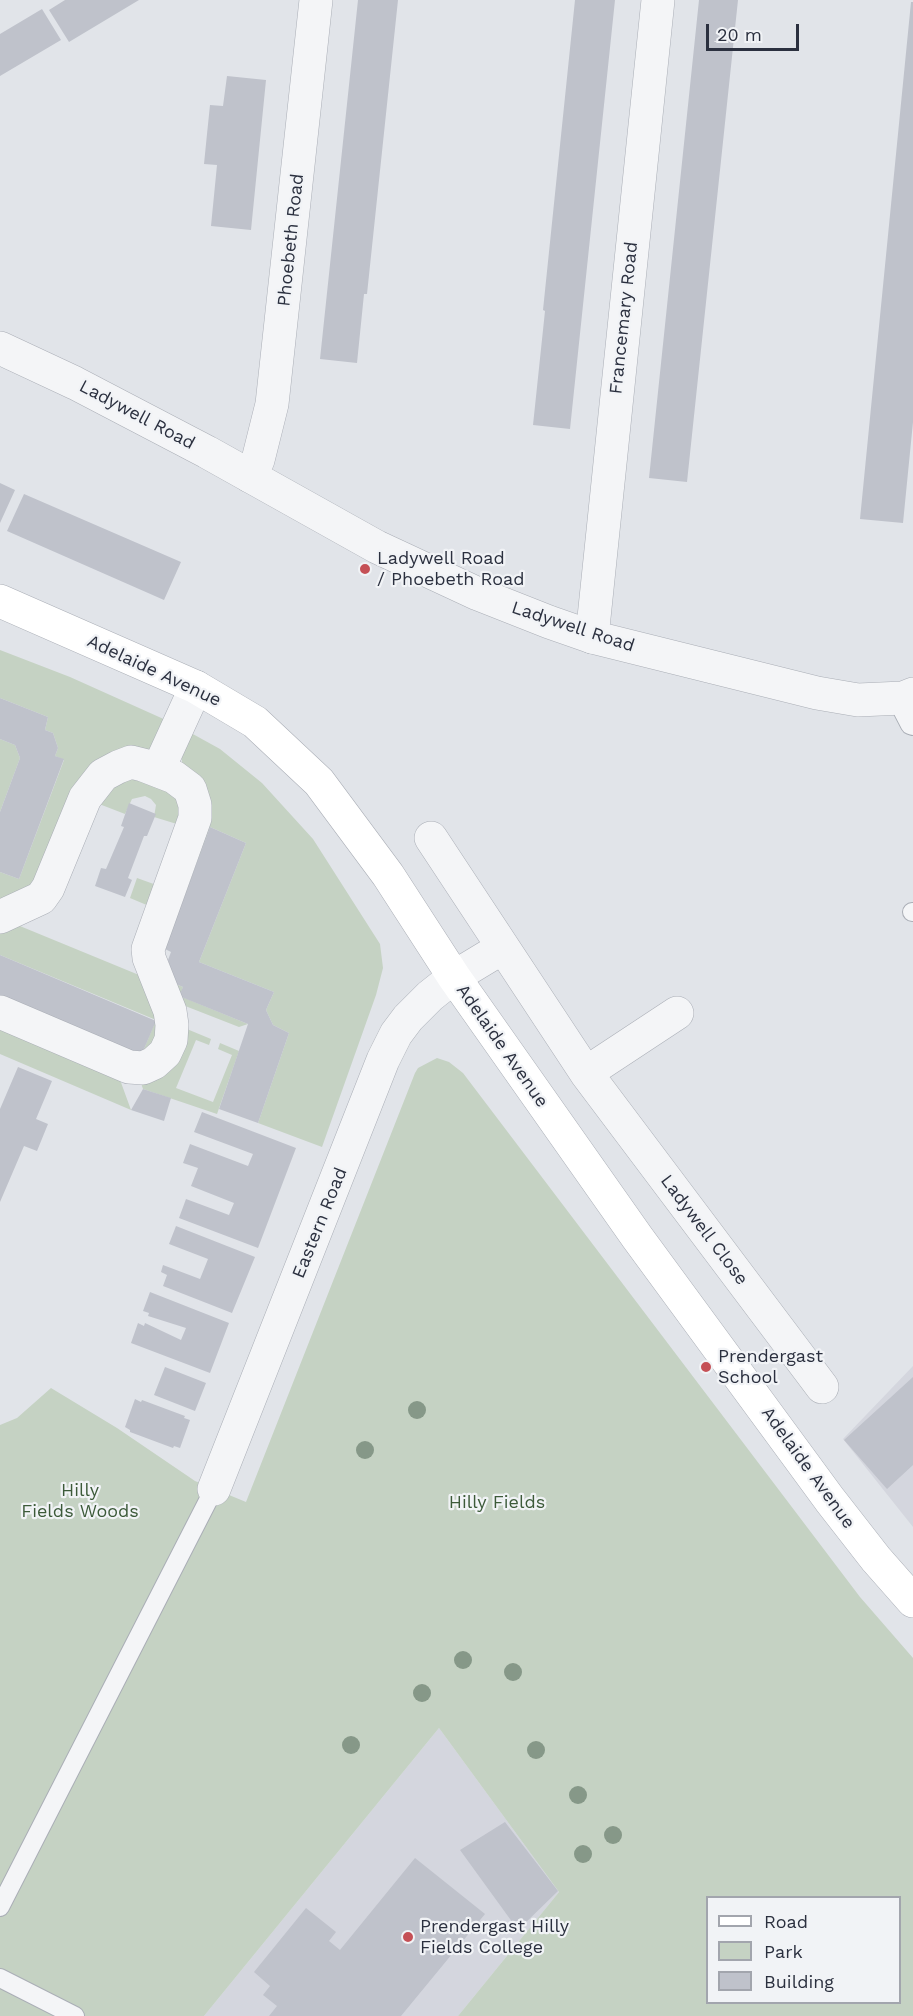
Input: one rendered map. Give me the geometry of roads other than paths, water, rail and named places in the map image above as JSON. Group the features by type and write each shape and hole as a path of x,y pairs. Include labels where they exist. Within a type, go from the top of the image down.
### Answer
{"main road":[{"name":"Adelaide Avenue","path":"0,601 196,687 255,722 319,782 388,875 454,977 592,1174 830,1500 876,1559 913,1600"}],"street":[{"name":"Phoebeth Road","path":"250,476 258,460 273,404 316,0"},
{"name":"Francemary Road","path":"592,637 657,0"},
{"name":"Ladywell Road","path":"0,348 75,383 377,547 478,594 592,637 817,693 858,700 904,696"},
{"path":"158,770 196,687"},
{"path":"0,917 41,898 48,888 85,798 103,775 118,766 131,762 174,777 190,789 195,818 148,949 149,958 170,1011 171,1040 165,1053 154,1063 143,1068 129,1067 0,1012"},
{"name":"Ladywell Close","path":"431,838 586,1073 822,1387"},
{"path":"454,977 502,948"},
{"name":"Eastern Road","path":"214,1489 383,1060 396,1034 408,1018 454,977"},
{"path":"586,1073 678,1013"}],"lane":[{"path":"904,696 910,725 913,726"},
{"path":"0,1907 214,1489"},
{"path":"0,1978 75,2016"}],"place":[{"name":"Ladywell Road / Phoebeth Road","path":"365,569"},
{"name":"Prendergast School","path":"706,1367"},
{"name":"Prendergast Hilly Fields College","path":"408,1937"}],"park label":[{"name":"Hilly Fields Woods","path":"80,1501"},
{"name":"Hilly Fields","path":"497,1503"}]}
